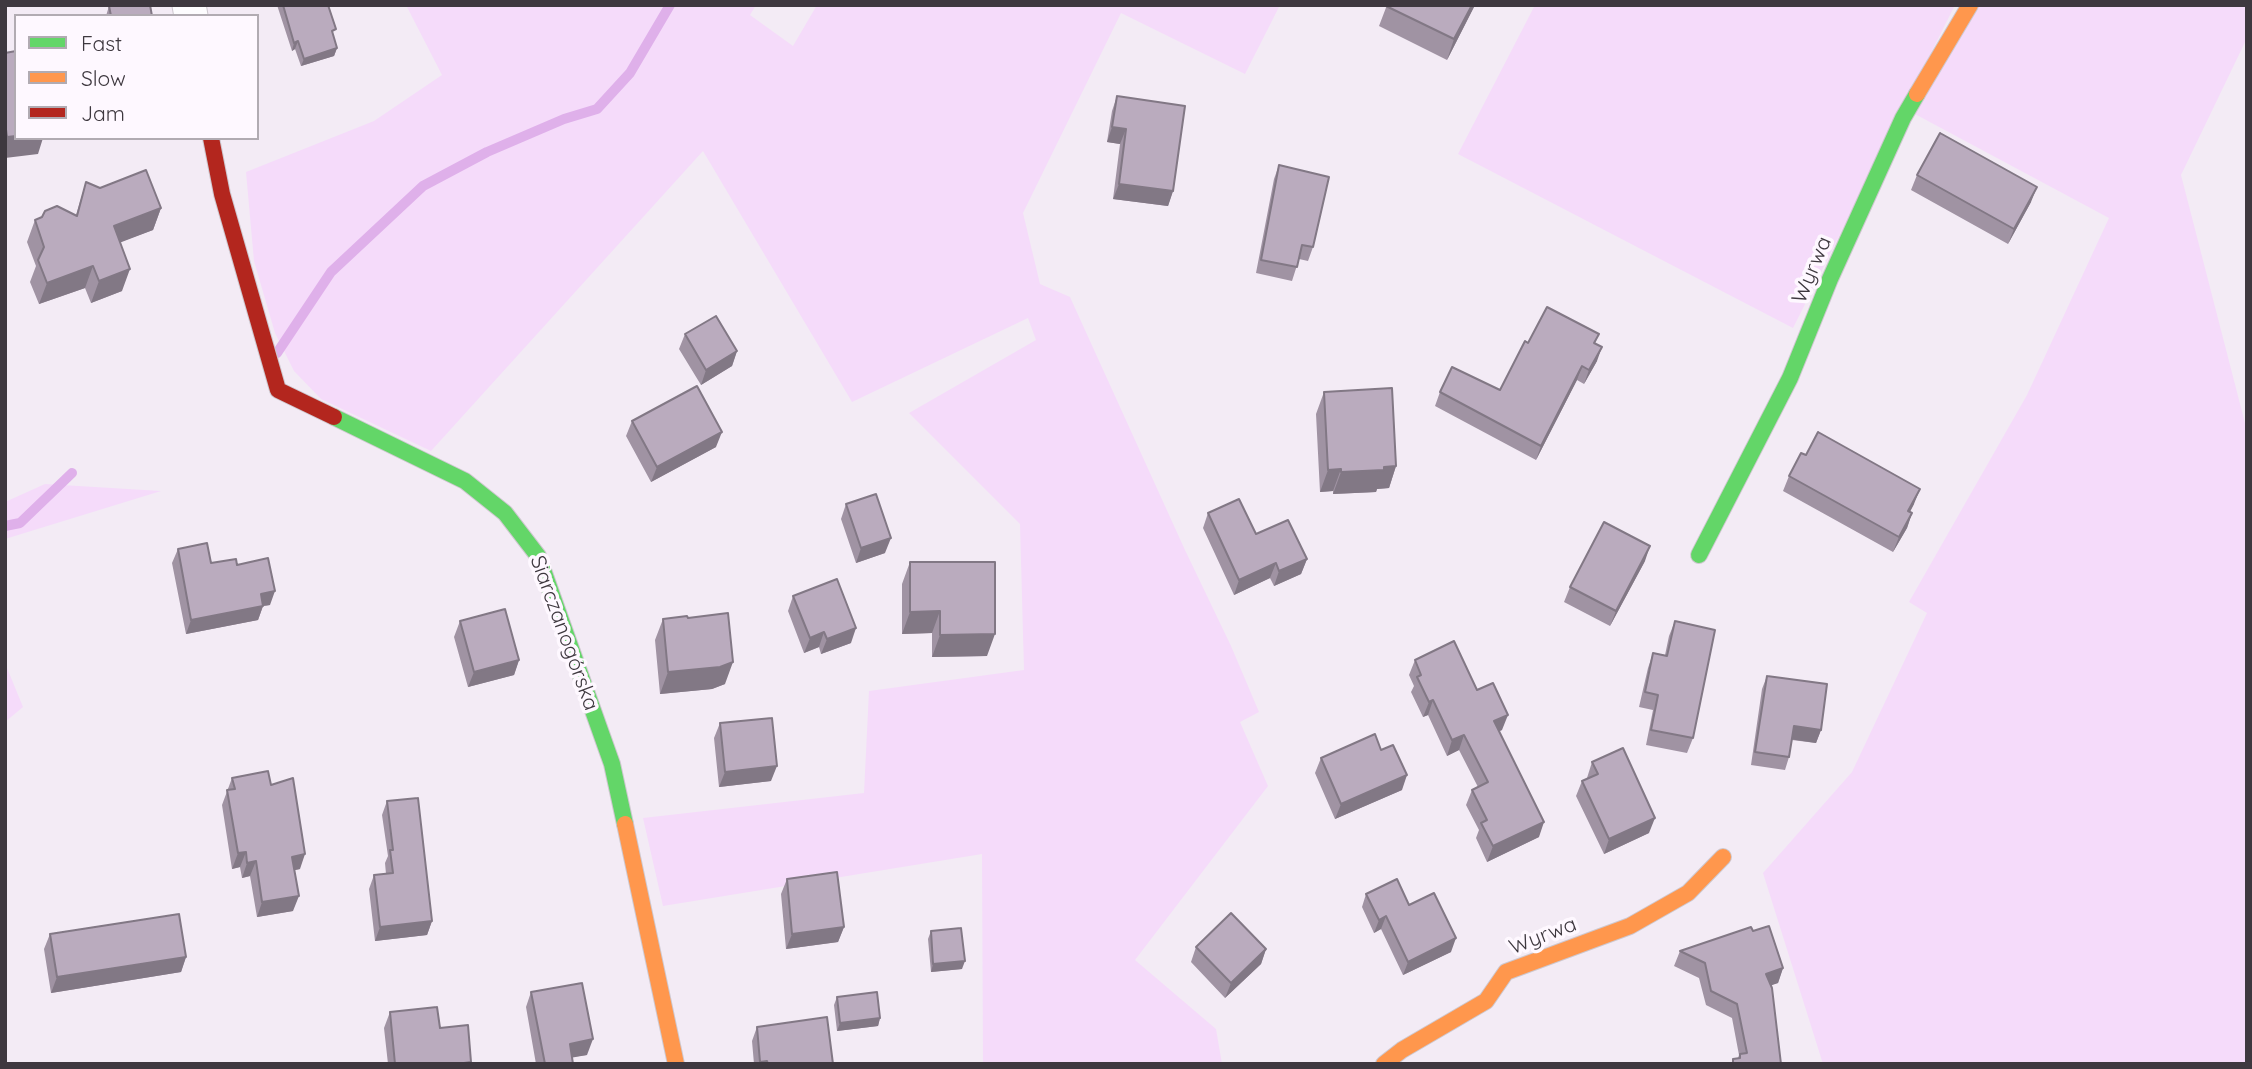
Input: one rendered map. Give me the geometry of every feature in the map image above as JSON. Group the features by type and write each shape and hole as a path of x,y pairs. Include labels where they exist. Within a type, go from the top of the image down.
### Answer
{"street":[{"name":"Wyrwa","path":"1699,555 1790,378 1830,279 1903,118 1970,5"},
{"name":"Siarczanogórska","path":"211,140 222,194 278,390 465,481 505,513 538,555 612,764 676,1064"},
{"name":"Wyrwa","path":"1384,1064 1402,1050 1486,1001 1506,972 1630,926 1688,893 1723,857"}],"shaded area":[{"path":"406,5 756,5 750,15 793,46 817,5 1280,5 1245,74 1121,13 1023,213 1040,284 1070,297 1259,712 1240,722 1268,786 1135,960 1216,1029 1222,1064 983,1064 982,854 663,906 643,818 864,793 869,691 1024,670 1020,524 909,413 1036,340 1028,318 852,402 703,151 431,451 321,399 294,371 275,333 254,261 246,172 374,121 442,75"},
{"path":"1535,5 1955,5 1793,328 1458,154"},
{"path":"1979,5 2247,5 2247,38 2181,175 2247,431 2247,1064 1823,1064 1763,873 1852,772 1927,613 1909,602 2027,395 2109,218 1913,113"},
{"path":"45,484 161,491 5,539 5,502"},
{"path":"5,663 23,707 5,722"}],"building":[{"path":"150,5 152,14 111,14 109,6"},
{"path":"283,5 328,5 336,29 332,31 337,48 304,59 298,41 294,43"},
{"path":"1387,5 1472,5 1454,39"},
{"path":"14,51 14,136 7,137 5,122 5,53"},
{"path":"1117,96 1185,106 1173,191 1119,184 1126,129 1112,127"},
{"path":"1940,133 2037,187 2014,229 1917,175"},
{"path":"1279,165 1329,177 1313,247 1302,245 1297,267 1261,260"},
{"path":"146,170 161,208 114,226 130,269 99,281 93,266 47,283 38,260 44,247 35,220 42,217 45,211 57,206 77,216 86,182 100,188"},
{"path":"1547,307 1599,334 1594,343 1602,347 1589,370 1582,366 1541,446 1440,392 1452,367 1500,390 1525,341 1528,343"},
{"path":"716,316 737,351 706,370 685,334"},
{"path":"697,386 722,432 657,467 632,421"},
{"path":"1392,388 1396,466 1384,467 1384,470 1328,470 1324,392"},
{"path":"1818,432 1920,489 1908,511 1912,513 1899,537 1789,476 1801,453 1806,455"},
{"path":"876,494 891,538 861,548 846,504"},
{"path":"1239,499 1256,534 1288,520 1307,559 1279,571 1276,563 1239,580 1208,513"},
{"path":"1604,522 1650,546 1616,611 1570,587"},
{"path":"207,543 211,563 236,559 237,565 268,558 275,591 261,594 263,606 191,620 178,549"},
{"path":"910,562 995,562 995,634 940,635 940,611 910,612"},
{"path":"837,579 856,628 827,639 824,632 810,638 793,596"},
{"path":"505,609 519,660 474,672 460,621"},
{"path":"728,613 733,662 720,667 668,672 663,619"},
{"path":"1675,621 1715,630 1693,738 1651,730 1658,695 1645,692 1653,653 1667,656"},
{"path":"1454,641 1477,690 1493,683 1508,715 1494,721 1544,822 1493,846 1481,823 1487,820 1472,790 1488,782 1464,735 1452,740 1433,700 1429,702 1417,677 1421,675 1415,660"},
{"path":"1767,676 1827,684 1821,730 1794,726 1789,757 1755,752"},
{"path":"772,718 777,766 725,772 720,723"},
{"path":"1375,734 1381,750 1393,745 1407,775 1341,804 1321,758"},
{"path":"1623,748 1655,818 1609,839 1582,781 1598,774 1592,762"},
{"path":"268,771 271,785 293,778 305,854 292,857 299,896 262,902 256,861 247,863 246,852 238,853 227,790 235,789 232,778"},
{"path":"418,798 432,921 380,927 374,875 393,873 387,801"},
{"path":"837,872 844,927 792,934 787,879"},
{"path":"1397,879 1409,905 1434,893 1456,938 1408,962 1386,916 1379,920 1366,894"},
{"path":"1231,913 1266,949 1231,983 1196,947"},
{"path":"179,914 186,957 57,977 50,934"},
{"path":"1769,926 1783,968 1766,974 1772,988 1781,1064 1733,1064 1733,1059 1747,1053 1737,1004 1711,991 1705,963 1680,951 1751,927 1753,931"},
{"path":"961,928 965,961 933,964 931,931"},
{"path":"582,983 593,1039 570,1044 573,1064 545,1064 531,992"},
{"path":"877,992 880,1018 840,1023 837,997"},
{"path":"437,1007 440,1028 468,1025 471,1062 395,1064 390,1012"},
{"path":"827,1017 833,1064 760,1062 757,1027"}],"waterway":[{"path":"277,353 331,272 423,186 487,152 564,119 597,109 630,73 670,5"},
{"path":"5,526 20,523 72,473"}],"traffic: fast":[{"path":"1699,555 1790,378 1830,279 1903,118 1917,94"},
{"path":"334,417 465,481 505,513 538,556 612,764 625,824"}],"traffic: slow":[{"path":"1917,94 1970,5"},
{"path":"625,824 676,1064"},
{"path":"1384,1064 1402,1050 1486,1001 1506,972 1630,926 1688,893 1723,857"}],"traffic: jam":[{"path":"211,140 222,194 278,390 334,417"}]}
